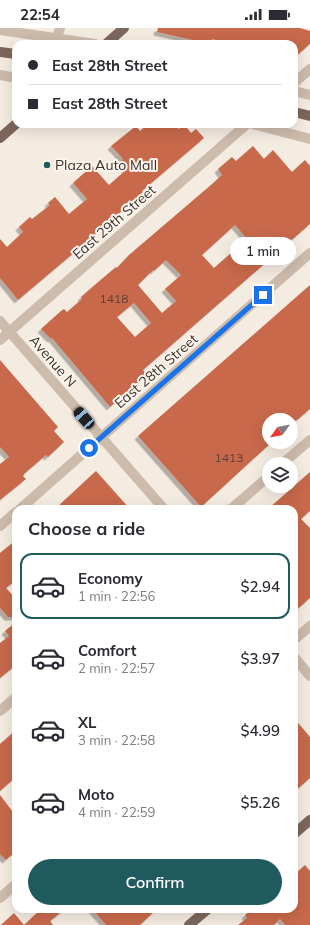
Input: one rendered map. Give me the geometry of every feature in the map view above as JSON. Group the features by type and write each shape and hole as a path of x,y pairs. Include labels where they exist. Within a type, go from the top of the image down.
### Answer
{"main road":[{"path":"110,40 124,28"},
{"path":"0,52 12,54"},
{"path":"298,113 310,116"},
{"path":"0,138 12,128"},
{"path":"298,830 310,820"},
{"path":"189,925 203,913"}],"street":[{"path":"57,38 60,28"},
{"path":"0,30 70,40"},
{"path":"298,80 310,69"},
{"path":"0,75 12,77"},
{"path":"298,92 310,95"},
{"name":"East 29th Street","path":"0,340 242,128"},
{"path":"268,128 310,139"},
{"name":"East 28th Street","path":"25,505 310,253"},
{"name":"Avenue N","path":"0,321 161,505"},
{"path":"290,457 310,440"},
{"path":"236,505 262,482"},
{"path":"0,526 12,516"},
{"path":"298,636 310,626"},
{"path":"298,662 310,676"},
{"path":"0,711 12,700"},
{"path":"0,898 12,888"}],"building":[{"path":"158,28 300,28 310,31 310,44 298,54 298,40 192,40 157,32"},
{"path":"134,128 138,128 140,131 143,128 187,128 191,133 196,129 204,138 142,191 143,192 82,246 18,300 0,278 0,239 7,247 23,232 19,227 30,217 32,219 50,205 48,203 55,197 69,214 87,199 73,183 92,166 109,185 126,170 119,163 123,159 111,146"},
{"path":"253,146 264,159 273,150 292,172 305,160 310,166 310,224 143,370 147,375 110,407 52,338 51,339 41,329 64,309 67,312 82,299 81,297 116,267 117,268 129,255 211,185 222,175 218,169 232,157 236,161","holes":["235,225 247,239 214,268 202,255","166,260 181,275 165,289 176,301 162,313 138,285 153,270 154,271","134,303 151,323 135,337 117,317"]},
{"path":"310,285 310,409 298,419 298,413 262,413 262,449 264,449 203,505 199,505 138,436"},
{"path":"0,360 58,427 54,431 64,442 48,457 46,455 25,473 23,476 26,479 0,500 0,464 9,457 0,447"},
{"path":"96,471 126,505 59,505"},
{"path":"310,472 310,511 301,519 310,528 310,598 298,608 298,505 273,505 286,493 298,493 298,483"},
{"path":"12,543 12,583 6,588 12,595 12,617 8,617 0,608 0,553"},
{"path":"12,625 12,668 0,678 0,643 9,636 5,631"},
{"path":"298,723 310,737 310,778 298,788"},
{"path":"12,734 12,780 0,791 0,744"},
{"path":"0,795 12,811 12,855 6,860 0,854"},
{"path":"305,865 310,871 310,925 285,925 280,919 274,925 238,925 247,918 245,915 247,913 298,913 298,871"},
{"path":"14,913 24,925 1,925"},
{"path":"37,913 60,913 50,921 53,925 24,925"},
{"path":"96,913 153,913 140,925 106,925"}],"place":[{"name":"Plaza Auto Mall","path":"47,165"}],"route":[{"path":"89,448 263,295"}]}
